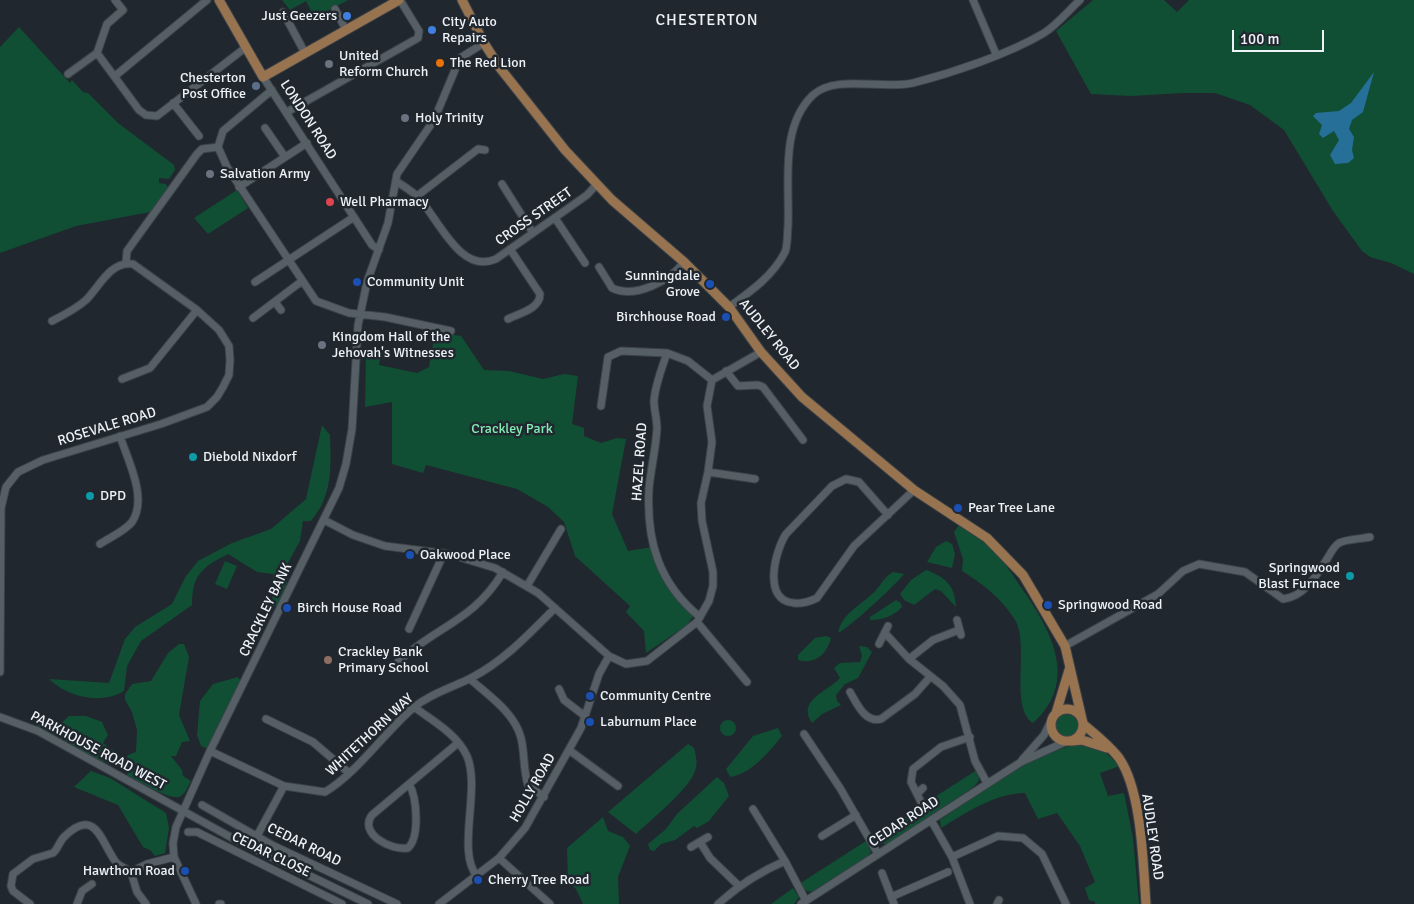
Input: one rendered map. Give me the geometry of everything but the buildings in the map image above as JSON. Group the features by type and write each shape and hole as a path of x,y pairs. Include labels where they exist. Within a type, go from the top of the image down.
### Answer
{"main road":[{"name":"LONDON ROAD","path":"218,0 263,77"},
{"path":"263,77 400,0"},
{"name":"AUDLEY ROAD","path":"462,0 484,43 526,103 624,212 684,262 729,307 761,352 802,397 914,490 981,533 1009,559 1023,576 1065,646 1083,721 1120,760 1128,777 1137,812 1146,904"},
{"name":"AUDLEY ROAD","path":"1056,712 1066,686 1070,666"},
{"path":"1067,742 1080,735 1083,721 1072,710 1062,709 1056,712 1050,721 1054,736 1067,742 1082,740 1111,749"}],"street":[{"path":"68,74 97,53 108,24 123,10 116,0"},
{"path":"115,76 206,0"},
{"path":"287,112 418,38 419,31 400,0"},
{"path":"973,0 996,54"},
{"path":"729,307 773,271 786,250 792,132 799,113 813,94 840,84 889,86 911,84 996,54 1044,32 1080,0"},
{"path":"335,9 346,30"},
{"path":"283,12 305,53"},
{"name":"CRACKLEY BANK","path":"196,904 187,889 174,857 174,834 182,811 210,751 339,488 349,450 360,314 367,282 388,223 396,181 401,167 434,120 460,58 484,43"},
{"path":"97,53 139,110 146,115 157,116 245,48"},
{"name":"LONDON ROAD","path":"263,77 372,245 379,250"},
{"path":"272,90 223,131 218,146 227,167 316,301 349,312 451,331"},
{"path":"173,103 199,136"},
{"path":"265,128 285,158"},
{"path":"240,187 307,143"},
{"path":"52,321 84,301 111,270 126,263 126,251 202,149 218,146"},
{"path":"417,196 478,149 485,150"},
{"name":"CROSS STREET","path":"396,181 417,196 460,253 470,260 478,262 490,261 533,234 588,194 597,184"},
{"path":"502,184 533,234"},
{"path":"255,282 354,217"},
{"path":"555,218 585,263"},
{"path":"508,319 537,305 540,298 540,294 510,249"},
{"path":"599,267 612,288 632,292 673,275 684,262"},
{"name":"ROSEVALE ROAD","path":"0,672 1,508 6,486 18,472 43,460 207,406 217,397 228,375 228,346 219,330 197,310 137,266 126,263"},
{"path":"253,318 302,281"},
{"path":"275,302 281,310"},
{"path":"122,380 150,368 197,310"},
{"path":"601,406 608,358 621,351 667,353 688,361 712,380"},
{"path":"324,520 353,535 385,546 444,554 479,562 503,572 527,586 555,608 609,656 626,664 647,660 699,620 709,601 714,572 702,521 701,503 712,442 707,406 712,380 761,352"},
{"name":"HAZEL ROAD","path":"667,353 654,400 657,428 649,490 650,521 654,548 665,578 747,682"},
{"path":"726,371 738,386 758,384 766,390 803,440"},
{"path":"100,544 131,523 137,511 139,498 120,436"},
{"path":"708,472 755,480"},
{"path":"888,515 858,482 846,479 832,486 781,541 775,570 775,586 778,594 791,603 809,602 816,598 854,546 888,515 914,490"},
{"path":"527,586 561,529"},
{"path":"1065,646 1158,594 1189,567 1210,564 1244,572 1282,599 1292,598 1304,590 1316,576 1334,547 1340,543 1370,537"},
{"path":"409,629 444,554"},
{"path":"398,662 417,646 475,608 494,588 503,572"},
{"name":"WHITETHORN WAY","path":"210,751 284,786 325,792 414,707 436,693 470,679 518,646 555,608"},
{"path":"909,659 933,640 960,633 957,620"},
{"path":"879,644 887,630 909,659 943,686 960,705 975,760 987,783"},
{"name":"HOLLY ROAD","path":"439,904 499,858 525,828 570,750 586,717 599,674 609,656"},
{"path":"850,692 866,717 876,721 915,694 930,677"},
{"path":"470,679 502,708 515,725 521,738 528,785 544,797"},
{"path":"559,689 564,700 586,717"},
{"path":"414,707 448,732 468,757 472,794 468,861 477,876"},
{"name":"PARKHOUSE ROAD WEST","path":"0,717 38,731 182,811"},
{"path":"266,719 313,742 348,772"},
{"path":"1020,762 1044,735 1050,721"},
{"path":"804,734 856,815 878,854"},
{"path":"921,802 920,791 911,782 913,769 941,747 970,737"},
{"path":"1020,762 1067,742"},
{"path":"409,784 416,800 414,839 408,848 402,849 372,835 368,829 368,820 409,784 458,743"},
{"path":"570,750 618,786"},
{"name":"CEDAR ROAD","path":"804,902 1020,762"},
{"path":"257,836 284,786"},
{"name":"CEDAR ROAD","path":"204,809 397,904"},
{"path":"753,809 785,861 804,902"},
{"name":"CEDAR ROAD","path":"182,811 368,904"},
{"path":"822,836 856,815"},
{"path":"931,820 952,857 970,904"},
{"path":"30,904 13,891 11,886 13,874 33,859 53,853 62,838 78,826 90,825 95,828 108,846 115,862 131,872 137,892 146,904"},
{"name":"CEDAR CLOSE","path":"188,832 197,832 342,904"},
{"path":"952,857 998,836 1023,838 1042,854 1067,899"},
{"path":"692,847 708,837"},
{"path":"700,842 710,858 738,886"},
{"path":"131,872 147,864 174,857"},
{"path":"499,858 550,904"},
{"path":"718,904 738,886 763,870 785,861"},
{"path":"882,873 893,900 948,872"},
{"name":"CEDAR ROAD","path":"312,889 318,880"},
{"path":"77,904 82,891 92,884"}],"green space":[{"path":"282,0 348,0 315,18 306,1 290,10"},
{"path":"1093,0 1164,0 1177,12 1189,0 1414,0 1414,274 1391,263 1370,257 1362,251 1333,211 1284,130 1250,105 1215,93 1131,96 1091,94 1056,31"},
{"path":"19,27 70,83 72,80 83,92 88,93 118,123 174,165 175,170 169,179 159,178 159,183 166,184 168,188 150,212 76,226 0,253 0,47"},
{"path":"237,190 248,208 208,234 194,218"},
{"name":"Crackley Park","path":"441,333 461,336 484,370 509,371 543,379 564,374 578,376 572,424 584,428 584,436 601,443 617,438 626,439 612,514 628,551 652,547 657,563 694,615 687,625 646,653 644,631 626,612 630,606 575,556 564,522 548,507 517,489 426,465 423,473 392,464 392,402 365,407 366,352 381,354 379,365 417,373 429,367 434,339"},
{"path":"322,425 330,435 331,458 327,491 311,521 303,521 300,541 288,563 287,583 278,606 273,606 273,574 257,572 228,554 211,563 200,573 194,586 192,605 141,641 127,666 124,691 105,698 85,697 65,690 49,679 109,683 125,639 135,627 172,604 186,576 198,561 232,543 271,529 306,499"},
{"path":"959,525 979,538 1004,563 1035,609 1052,642 1058,675 1055,692 1047,708 1033,723 1026,715 1022,704 1021,645 1015,620 992,592 962,571 963,559 954,532"},
{"path":"946,541 952,544 955,554 952,568 927,562 936,547"},
{"path":"225,561 237,566 227,589 215,584"},
{"path":"926,570 948,583 954,593 956,607 941,591 935,589 914,605 904,600 900,594 911,580"},
{"path":"893,572 904,574 872,606 838,633 840,626 851,611 874,592 886,577"},
{"path":"896,600 901,603 902,607 899,610 888,617 870,620 870,617"},
{"path":"826,636 831,638 823,654 814,660 798,660 798,655 815,638"},
{"path":"179,644 184,644 189,657 179,715 190,741 182,742 176,756 171,756 182,770 183,776 191,781 181,796 168,796 153,789 127,775 128,770 99,760 34,724 36,717 47,718 58,726 69,716 86,716 102,722 108,735 103,743 126,759 128,755 136,752 137,730 132,712 125,700 125,694 132,684 151,681 168,653"},
{"path":"859,646 867,647 872,652 858,678 845,684 836,695 837,701 841,705 822,714 812,723 808,715 808,708 811,702 840,678 834,668 840,663 860,662 862,656"},
{"path":"238,677 241,681 208,749 201,746 197,735 200,701 213,684"},
{"path":"1067,714 1076,717 1079,726 1076,735 1067,738 1058,735 1055,726 1058,717"},
{"path":"725,720 731,720 736,725 734,734 725,736 720,731 720,725"},
{"path":"778,728 782,736 765,755 745,772 730,777 726,769 753,736"},
{"path":"688,744 694,748 696,760 696,768 692,778 669,804 636,834 608,812"},
{"path":"1082,744 1104,751 1120,766 1100,773 1108,796 1124,793 1133,838 1139,904 1095,904 1095,902 1089,900 1085,888 1095,882 1080,846 1057,813 1038,819 1025,793 1003,796 992,800 970,810 941,828 940,820 1025,763 1062,748"},
{"path":"977,770 979,781 971,789 887,844 875,843 872,837"},
{"path":"91,771 110,778 166,813 169,828 165,853 155,856 150,850 143,847 118,805 74,787"},
{"path":"717,777 724,783 729,796 709,821 697,828 694,826 675,840 661,844 654,851 650,850 648,844 666,829 677,814"},
{"path":"603,817 608,831 623,837 630,846 618,877 619,904 583,904 576,889 568,882 567,848"},
{"path":"866,841 871,852 868,856 812,892 802,890 799,884"},
{"path":"793,888 799,897 794,904 771,904"}],"water":[{"path":"1374,72 1363,112 1352,120 1349,129 1354,137 1352,150 1354,158 1348,163 1335,164 1330,155 1339,140 1334,131 1323,138 1319,134 1322,125 1313,116 1316,113 1339,111 1351,103"}],"place":[{"name":"Just Geezers","path":"347,16"},
{"name":"City Auto Repairs","path":"432,30"},
{"name":"The Red Lion","path":"440,63"},
{"name":"United Reform Church","path":"329,64"},
{"name":"Chesterton Post Office","path":"256,86"},
{"name":"Holy Trinity","path":"405,118"},
{"name":"Salvation Army","path":"210,174"},
{"name":"Well Pharmacy","path":"330,202"},
{"name":"Community Unit","path":"357,282"},
{"name":"Sunningdale Grove","path":"710,284"},
{"name":"Birchhouse Road","path":"726,317"},
{"name":"Kingdom Hall of the Jehovah's Witnesses","path":"322,345"},
{"name":"Diebold Nixdorf","path":"193,457"},
{"name":"DPD","path":"90,496"},
{"name":"Pear Tree Lane","path":"958,508"},
{"name":"Oakwood Place","path":"410,555"},
{"name":"Springwood Blast Furnace","path":"1350,576"},
{"name":"Springwood Road","path":"1048,605"},
{"name":"Birch House Road","path":"287,608"},
{"name":"Crackley Bank Primary School","path":"328,660"},
{"name":"Community Centre","path":"590,696"},
{"name":"Laburnum Place","path":"590,722"},
{"name":"Hawthorn Road","path":"185,871"},
{"name":"Cherry Tree Road","path":"478,880"}],"district":[{"name":"CHESTERTON","path":"707,21"}]}
